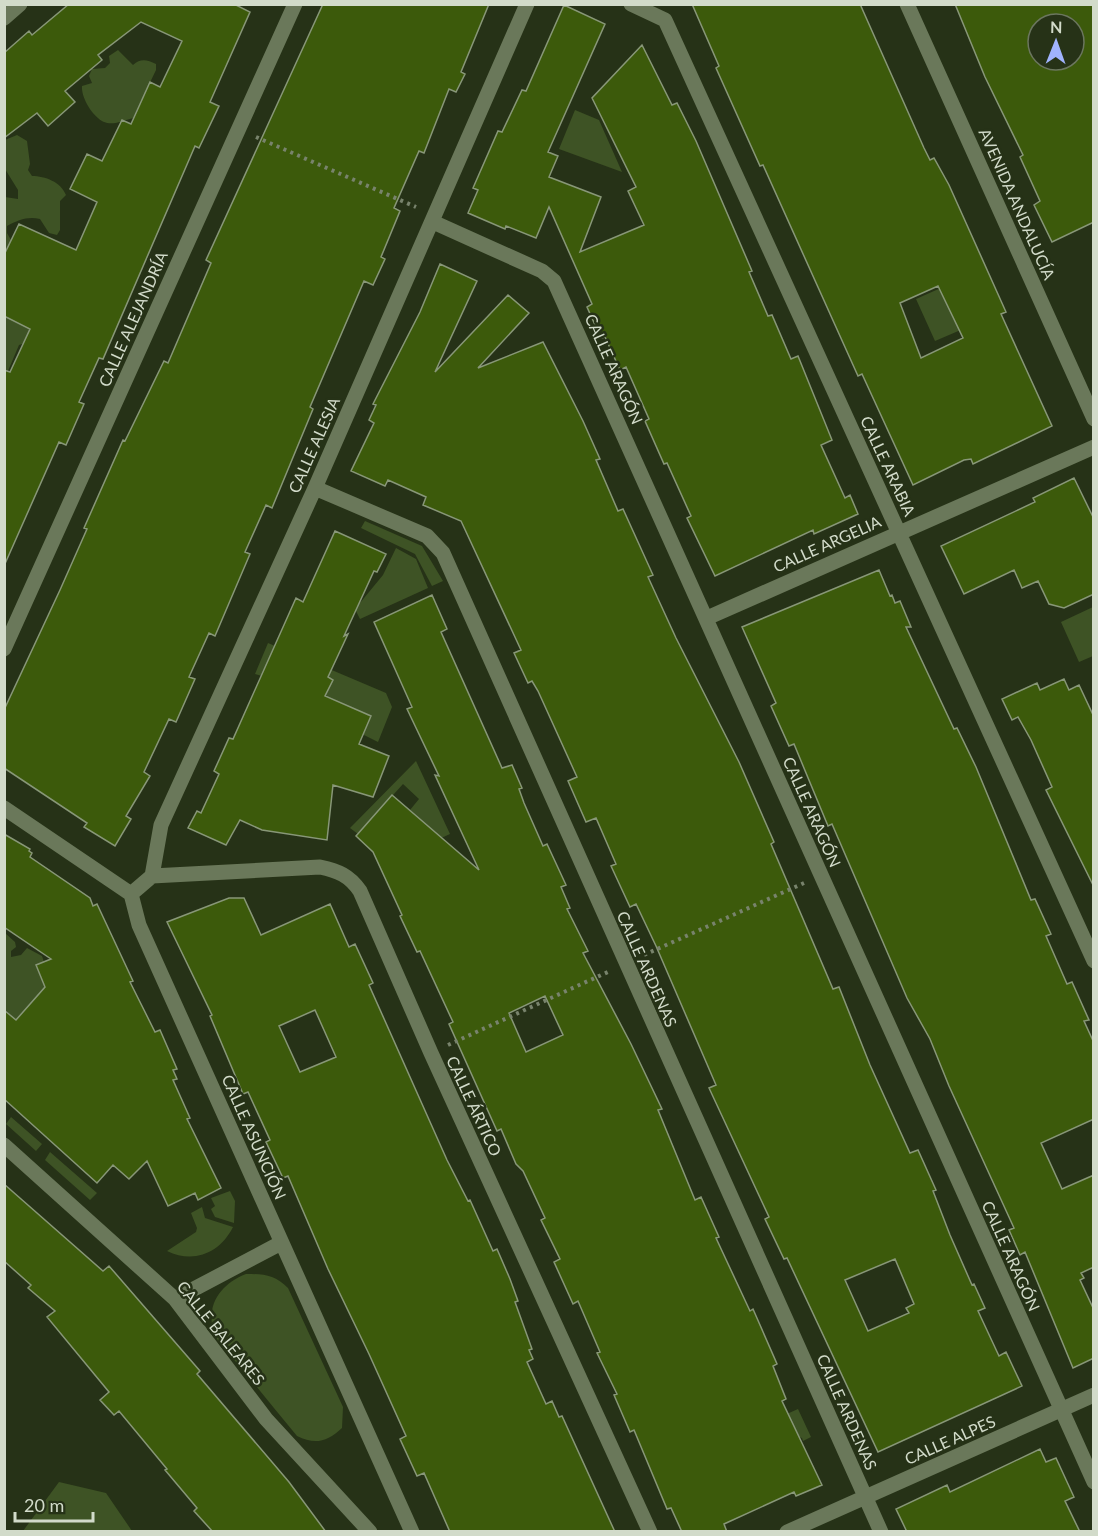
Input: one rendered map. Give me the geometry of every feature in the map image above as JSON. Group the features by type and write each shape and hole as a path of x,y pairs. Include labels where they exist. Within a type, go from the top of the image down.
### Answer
{"street":[{"path":"4,18 21,4"},
{"name":"CALLE ALEJANDRÍA","path":"4,649 295,4"},
{"name":"CALLE ALESIA","path":"152,876 160,825 315,488 527,4"},
{"name":"CALLE ARABIA","path":"631,4 665,20 1094,961"},
{"name":"AVENIDA ANDALUCÍA","path":"907,4 1094,419"},
{"name":"CALLE ARAGÓN","path":"433,222 543,271 554,281 1094,1482"},
{"name":"CALLE ARGELIA","path":"707,618 1094,447"},
{"name":"CALLE ARDENAS","path":"315,488 427,536 443,553 881,1532"},
{"path":"4,808 131,894 152,876"},
{"name":"CALLE ÁRTICO","path":"152,876 320,867 339,871 351,879 360,891 431,1053 650,1532"},
{"name":"CALLE ASUNCIÓN","path":"131,894 140,925 412,1532"},
{"name":"CALLE BALEARES","path":"4,1145 175,1299 266,1419 370,1532"},
{"path":"175,1299 281,1243"},
{"name":"CALLE ALPES","path":"787,1532 1094,1395"}],"path":[{"path":"239,130 416,207"}],"green space":[{"path":"118,50 133,65 139,61 147,61 156,64 156,70 133,118 108,123 100,120 88,107 82,86 92,83 89,76 92,69 105,68 110,63 109,56"},
{"path":"575,110 599,120 622,172 559,149"},
{"path":"17,135 27,141 30,164 28,170 32,176 52,181 64,190 66,195 60,201 60,230 57,235 49,233 40,219 19,220 7,226 7,233 11,240 5,255 5,197 18,199 18,190 5,169 5,140"},
{"path":"943,287 963,329 935,341 916,299"},
{"path":"26,311 35,326 25,343 19,345 5,378 5,316 19,324"},
{"path":"365,521 422,546 443,581 432,586 415,554 361,528"},
{"path":"396,548 416,559 428,588 360,619 355,609 383,575"},
{"path":"1093,607 1093,656 1079,662 1061,622"},
{"path":"268,643 386,693 392,707 378,742 358,732 366,728 370,716 325,696 332,679 273,652 262,676 255,674"},
{"path":"416,761 450,834 426,845 421,820 410,810 419,799 403,784 358,834 350,828"},
{"path":"5,933 15,942 16,947 11,951 11,957 21,955 27,948 42,956 44,962 36,966 57,1014 25,1010 16,1020 5,1010"},
{"path":"11,1117 42,1144 36,1151 6,1124"},
{"path":"50,1152 97,1193 90,1200 45,1160"},
{"path":"230,1191 235,1201 234,1223 215,1217 211,1209 215,1206 211,1198"},
{"path":"202,1207 205,1218 233,1227 228,1236 221,1244 205,1254 187,1256 167,1251 196,1232 197,1228 191,1213"},
{"path":"246,1274 269,1276 288,1288 343,1407 342,1428 326,1439 310,1441 297,1436 215,1335 212,1315 217,1298 229,1284"},
{"path":"798,1409 811,1437 803,1441 802,1438 762,1425"},
{"path":"59,1482 106,1493 132,1531 23,1531"}],"building":[{"path":"69,4 234,4 250,12 210,102 219,106 199,148 195,146 103,359 99,358 79,402 84,404 66,445 59,442 4,566 4,370 10,372 30,329 4,316 4,255 19,224 76,250 97,202 70,189 87,154 102,161 122,120 131,124 150,82 160,87 182,41 141,22 98,55 102,60 65,91 75,102 48,126 37,113 4,138 4,53 29,31 32,35"},
{"path":"323,4 489,4 461,72 465,74 456,92 449,89 424,153 419,151 394,208 400,211 381,257 385,259 373,285 364,281 310,407 313,409 272,508 266,505 245,552 250,554 215,636 209,633 189,677 195,679 176,722 169,719 144,772 150,776 126,816 131,819 115,846 84,827 87,823 4,768 4,710 87,529 84,528 123,440 125,441 164,361 168,363 211,263 206,260"},
{"path":"692,4 860,4 924,148 930,160 934,158 949,185 1006,312 1001,314 1052,426 973,464 971,459 964,460 913,485 862,374 858,376 763,165 760,166 716,68 719,66","holes":["938,286 963,338 921,358 900,303"]},
{"path":"955,4 1094,4 1094,222 1052,242 1034,205 1040,201 1020,157 1023,155 985,77"},
{"path":"564,5 605,24 548,152 558,156 549,177 601,197 580,252 644,225 628,191 636,187 592,98 642,45 672,105 677,103 696,141 752,271 749,272 768,316 772,315 791,359 798,356 832,440 821,445 845,498 850,495 858,514 814,534 813,530 715,576 687,518 691,516 645,421 649,419 626,367 620,370 605,337 601,338 587,307 592,304 549,207 536,238 506,226 505,229 468,213 478,190 473,188 498,131 502,132 522,90 526,91"},
{"path":"440,264 477,281 435,372 508,295 529,313 478,368 543,342 600,459 596,460 618,511 623,509 653,575 648,577 676,638 739,762 774,842 771,844 833,989 839,987 870,1065 910,1153 918,1150 936,1190 933,1191 950,1235 985,1308 978,1311 999,1356 1006,1352 1022,1386 878,1452 787,1258 784,1259 765,1219 769,1217 709,1088 716,1085 656,946 636,904 630,907 611,866 616,864 596,818 586,822 568,781 577,777 538,691 532,681 528,683 514,653 521,650 461,521 423,505 426,497 388,480 385,486 351,471 374,423 369,420 376,405 373,404 420,312","holes":["895,1259 914,1304 906,1308 909,1313 868,1331 845,1280"]},
{"path":"1074,478 1094,519 1094,594 1064,608 1049,604 1038,581 1022,588 1014,570 964,594 941,546 1035,502 1033,498"},
{"path":"335,531 386,554 377,572 374,571 344,636 348,634 328,677 333,680 325,696 371,716 359,744 389,756 373,797 333,785 327,840 262,830 240,820 226,845 188,828 197,811 201,813 219,774 214,771 229,738 233,739 296,598 303,602"},
{"path":"879,570 890,596 892,595 895,603 900,601 911,627 906,627 954,729 957,728 976,767 1031,900 1035,899 1051,934 1046,936 1067,984 1072,982 1089,1020 1084,1021 1094,1043 1094,1119 1041,1143 1062,1189 1094,1175 1094,1267 1081,1273 1084,1278 1080,1280 1094,1310 1094,1358 1073,1368 1025,1252 1020,1255 1009,1230 1014,1228 930,1039 907,998 832,824 828,826 794,744 789,746 771,706 776,703 742,627"},
{"path":"432,595 447,629 441,632 502,768 512,765 522,788 519,789 524,803 543,846 547,844 566,885 561,887 570,908 567,909 588,951 583,953 662,1109 658,1110 695,1200 701,1197 719,1237 716,1238 750,1311 753,1309 777,1364 773,1366 786,1399 782,1401 822,1485 796,1496 794,1492 724,1524 727,1532 682,1532 671,1508 667,1509 634,1430 630,1432 614,1395 617,1394 597,1353 600,1352 578,1301 573,1304 554,1262 560,1259 541,1220 545,1218 523,1171 516,1164 501,1129 497,1131 449,1024 453,1022 420,951 417,952 400,916 402,915 373,852 356,836 392,795 479,870 435,775 439,776 407,709 412,707 374,622","holes":["545,996 563,1035 526,1052 509,1013"]},
{"path":"1064,679 1069,690 1079,685 1094,717 1094,887 1046,790 1052,787 1031,740 1018,717 1012,720 1002,699 1037,683 1040,690"},
{"path":"4,834 30,849 32,853 30,857 90,898 93,906 97,904 133,981 130,982 155,1032 160,1030 177,1069 173,1070 177,1079 173,1080 190,1118 187,1119 221,1188 198,1200 195,1193 168,1206 147,1161 129,1179 113,1165 97,1183 4,1099 4,1010 16,1020 45,987 36,965 51,959 4,927"},
{"path":"229,898 244,898 261,935 330,904 349,947 355,944 373,983 369,985 447,1160 468,1201 470,1200 493,1251 497,1249 510,1279 518,1301 515,1302 532,1349 529,1350 533,1359 527,1362 546,1404 552,1401 559,1417 562,1416 615,1532 450,1532 424,1473 417,1476 400,1439 406,1436 369,1354 328,1269 288,1176 283,1178 266,1142 270,1140 248,1092 243,1094 210,1016 212,1015 167,922","holes":["315,1010 336,1057 300,1072 279,1026"]},
{"path":"4,1184 103,1271 109,1266 200,1371 197,1374 289,1482 326,1532 213,1532 194,1511 197,1508 165,1470 167,1469 119,1411 114,1415 100,1400 109,1392 47,1317 55,1311 28,1288 31,1285 4,1261"},
{"path":"1040,1449 1046,1462 1056,1458 1074,1497 1065,1501 1080,1532 907,1532 896,1509 947,1485 950,1492"}]}
